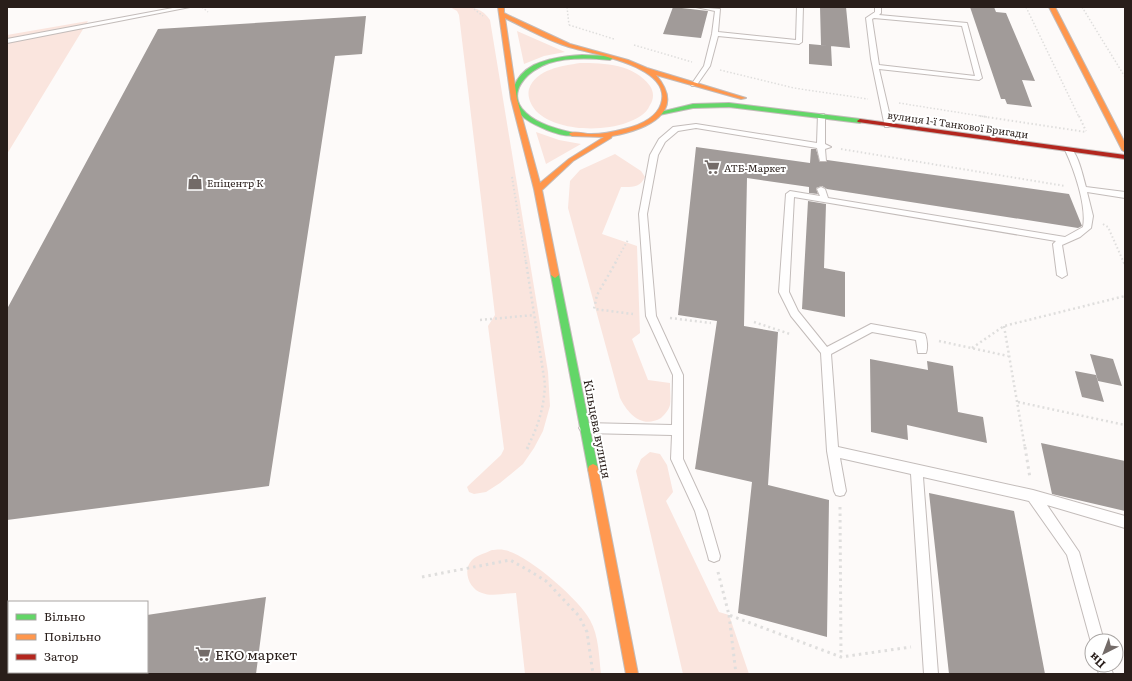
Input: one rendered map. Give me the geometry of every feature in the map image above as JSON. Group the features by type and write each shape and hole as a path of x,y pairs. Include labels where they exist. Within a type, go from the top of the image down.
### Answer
{"main road":[{"path":"1052,7 1125,150"},
{"name":"Кільцева вулиця","path":"502,11 526,27 552,38 577,48 628,62 645,69 658,78 665,90 666,102 659,113 649,122 634,129 616,134 589,147 556,169 538,189"},
{"name":"Кільцева вулиця","path":"502,11 514,99 538,189 602,509 632,674"},
{"name":"Кільцева вулиця","path":"610,58 589,56 569,57 550,61 534,68 522,77 515,88 514,99 519,109 528,118 541,126 557,132 583,135 616,134"},
{"name":"вулиця 1-ї Танкової Бригади","path":"645,69 694,85 788,111"},
{"name":"вулиця 1-ї Танкової Бригади","path":"659,113 693,106 729,105 788,111 1125,157"}],"lane":[{"path":"7,41 187,7"},
{"path":"694,85 707,66 715,34 718,10 699,7"},
{"path":"715,34 799,42 800,7"},
{"path":"878,7 878,12 869,18 876,67 888,125"},
{"path":"874,16 965,24 979,78 876,67"},
{"path":"821,116 824,146 823,159"},
{"path":"714,556 701,511 677,459 678,375 651,316 643,214 654,155 662,141 676,129 696,126 824,146"},
{"path":"1062,275 1057,244 1087,228 1090,216 1076,165 1069,150"},
{"path":"821,189 825,200"},
{"path":"1082,189 1125,195"},
{"path":"840,491 833,451 826,352 794,312 784,292 790,194 1067,240"},
{"path":"826,352 871,328 921,337 922,350"},
{"path":"585,428 677,430"},
{"path":"833,451 1033,496 1125,522"},
{"path":"917,470 931,674"},
{"path":"1033,496 1073,552 1095,633"}],"path":[{"path":"202,7 208,12"},
{"path":"567,7 569,25"},
{"path":"633,45 747,78 794,88 1086,132 1026,7"},
{"path":"1082,7 1125,77"},
{"path":"563,23 619,41"},
{"path":"824,146 1082,189"},
{"path":"643,214 597,295 594,310 711,323"},
{"path":"1090,216 1108,227 1125,265"},
{"path":"972,348 1004,326 1125,296"},
{"path":"480,320 534,315 546,384 546,400 542,419 527,449"},
{"path":"1004,326 1033,496"},
{"path":"921,337 1008,356"},
{"path":"1018,402 1125,425"},
{"path":"840,491 841,657"},
{"path":"714,556 729,615 736,674"},
{"path":"422,577 510,560 528,570 546,581 579,616 587,632 593,674"},
{"path":"729,615 841,657 928,645"}],"shaded area":[{"path":"450,7 467,7 478,9 490,20 548,372 550,406 543,431 523,464 500,483 486,492 474,494 469,492 467,487 501,455 504,449 488,326 495,315 459,15 457,11"},
{"path":"88,21 7,154 7,35"},
{"path":"517,31 565,52 544,56 524,64"},
{"path":"580,63 609,64 636,73 650,86 653,93 653,98 646,111 633,120 616,126 604,128 579,128 555,123 536,111 529,98 529,89 532,82 543,73 550,70"},
{"path":"536,132 559,140 581,144 546,164"},
{"path":"615,154 641,171 645,177 638,185 632,187 621,187 602,234 637,246 640,333 632,339 648,380 670,383 669,407 661,418 648,422 642,421 631,414 620,398 568,208 570,181 580,170"},
{"path":"650,452 660,454 667,465 673,492 666,501 719,612 729,615 749,674 683,674 636,471 641,459"},
{"path":"492,550 504,550 525,559 552,579 584,611 593,626 595,633 601,674 525,674 516,593 494,595 482,593 474,588 468,579 467,574 469,564 472,560 479,555"}],"building":[{"path":"673,7 708,11 701,38 663,34"},
{"path":"820,7 846,7 850,48 821,45"},
{"path":"970,7 994,7 996,12 1006,13 1035,81 1022,80 1032,107 1007,104 1005,99 1001,99"},
{"name":"Епіцентр К","path":"366,16 362,54 335,56 269,486 7,520 7,309 158,29"},
{"path":"809,44 831,46 832,66 809,64"},
{"path":"696,147 810,163 811,149 816,149 820,162 826,162 827,160 1069,194 1082,226 1078,228 827,189 822,186 816,188 818,194 809,193 809,187 747,178 744,326 778,332 768,485 829,500 827,637 738,613 752,482 695,469 717,321 678,315"},
{"path":"808,201 826,204 824,268 845,272 845,317 802,309"},
{"path":"1090,354 1113,359 1122,386 1098,381"},
{"path":"870,359 928,370 927,361 953,366 958,412 983,417 987,443 907,425 908,440 871,432"},
{"path":"1075,371 1096,375 1104,402 1082,397"},
{"path":"1041,443 1125,461 1125,511 1052,494"},
{"path":"929,493 1014,511 1045,674 949,674"},
{"name":"ЕКО маркет","path":"266,597 256,674 147,674 148,615"}],"traffic: fast":[{"path":"572,134 542,126 523,114 517,107 514,98 517,84 519,80 534,68 546,62 573,57 610,58"},
{"path":"659,113 693,106 729,105 860,121"},
{"path":"555,275 593,469"}],"traffic: slow":[{"path":"501,7 514,99 538,189 555,275"},
{"path":"1052,7 1125,150"},
{"path":"502,14 568,45 610,56 641,67 654,75 662,85 665,102 656,116 646,123 619,133 591,136 572,134"},
{"path":"647,70 743,98"},
{"path":"538,189 571,160 609,137"},
{"path":"593,469 632,674"}],"traffic: jam":[{"path":"860,121 1125,157"}],"place":[{"name":"АТБ-Маркет","path":"712,167"},
{"name":"Епіцентр К","path":"195,182"},
{"name":"ЕКО маркет","path":"203,654"}]}
